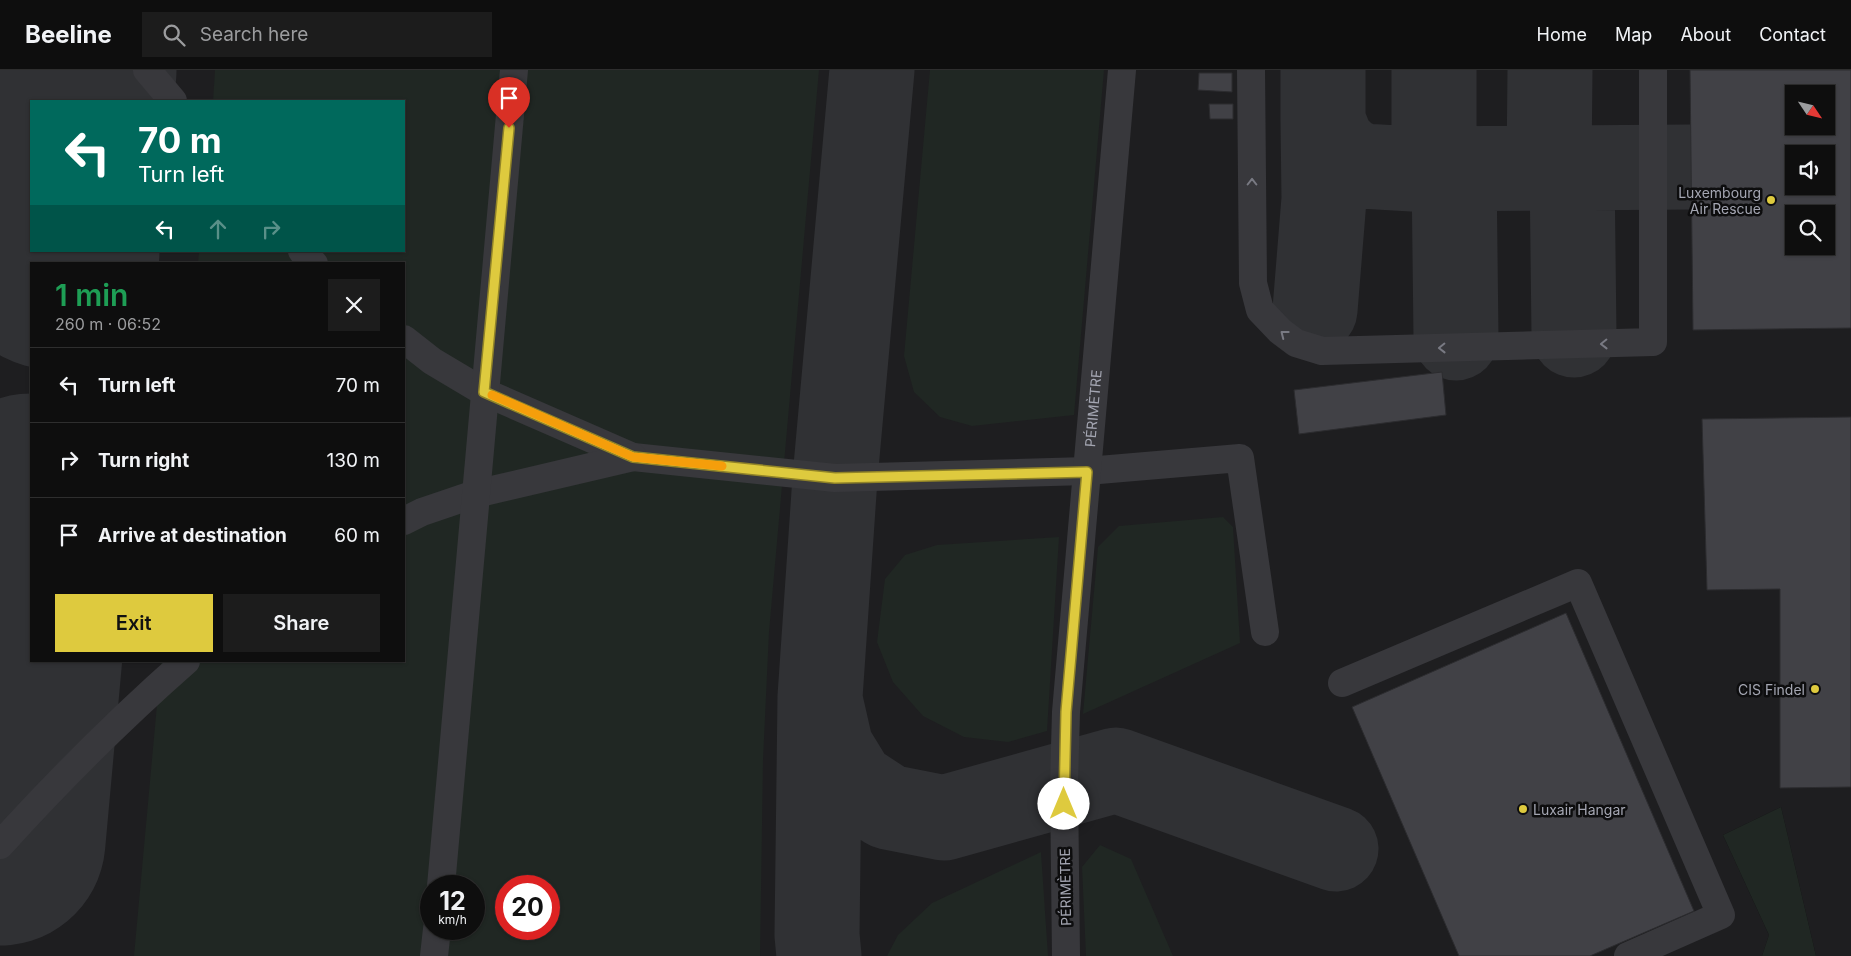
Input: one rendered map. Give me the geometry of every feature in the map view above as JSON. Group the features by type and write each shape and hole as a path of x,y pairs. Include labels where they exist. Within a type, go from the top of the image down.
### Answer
{"lane":[{"path":"147,70 172,100"},
{"path":"441,875 514,70"},
{"name":"PÉRIMÈTRE","path":"1066,956 1064,784 1066,712 1122,70"},
{"path":"1251,70 1253,283 1260,310 1280,332 1296,343 1322,351 1653,342 1653,70"},
{"path":"303,252 312,262"},
{"path":"405,340 432,361 484,392 633,457 835,478 1087,472 1240,458 1265,632"},
{"path":"405,520 422,512 476,494 633,457"},
{"path":"1342,683 1578,583 1721,915 1628,956"},
{"path":"0,845 97,742 185,662"},
{"path":"434,956 436,940"}],"shaded area":[{"path":"0,70 1851,70 1851,956 1816,956 1781,807 1723,835 1769,935 1762,956 0,956"},
{"path":"215,70 819,70 769,632 763,760 760,956 134,956 161,662 405,662 405,262 198,262 199,252 405,252 405,100 213,100"},
{"path":"930,70 1104,70 1074,415 972,426 940,417 914,392 904,356"},
{"path":"1223,517 1233,527 1240,643 1083,714 1098,547 1119,526"},
{"path":"1059,537 1047,731 1008,742 964,737 923,716 893,682 877,642 885,579 905,555 937,545"},
{"path":"1781,807 1816,956 1762,956 1769,935 1723,835"},
{"path":"1100,845 1131,859 1173,956 1086,956 1082,867"},
{"path":"1041,852 1048,956 887,956 898,935 932,903"}],"building":[{"name":"Luxembourg Air Rescue","path":"1690,70 1851,70 1851,328 1693,330"},
{"path":"1199,73 1232,73 1232,92 1198,90"},
{"path":"1209,104 1233,104 1233,119 1210,119"},
{"path":"1442,372 1446,415 1299,434 1294,390"},
{"name":"CIS Findel","path":"1851,417 1851,787 1780,788 1780,589 1707,590 1702,419"},
{"name":"Luxair Hangar","path":"1566,613 1694,911 1590,956 1459,956 1352,707"}],"taxiway":[{"path":"819,956 817,935 820,697 835,478 872,70"},
{"path":"1323,70 1323,121 1332,144 1346,158 1362,166 1413,169 1691,167"},
{"path":"1434,70 1434,169"},
{"path":"1549,168 1550,70"},
{"path":"1315,310 1324,199 1323,121"},
{"path":"1572,168 1574,335"},
{"path":"1454,169 1456,338"},
{"path":"821,704 831,748 853,784 888,807 944,818 1116,770 1336,849"}],"runway":[{"path":"68,100 71,70"},
{"path":"53,262 54,252"},
{"path":"0,840 30,510"}],"slow traffic":[{"path":"492,395 633,457 722,466"}],"place":[{"name":"Luxembourg Air Rescue","path":"1771,200"},
{"name":"CIS Findel","path":"1815,689"},
{"name":"Luxair Hangar","path":"1523,809"}],"route":[{"path":"509,128 484,392 633,457 835,478 1087,472 1066,712 1064,804"}]}
